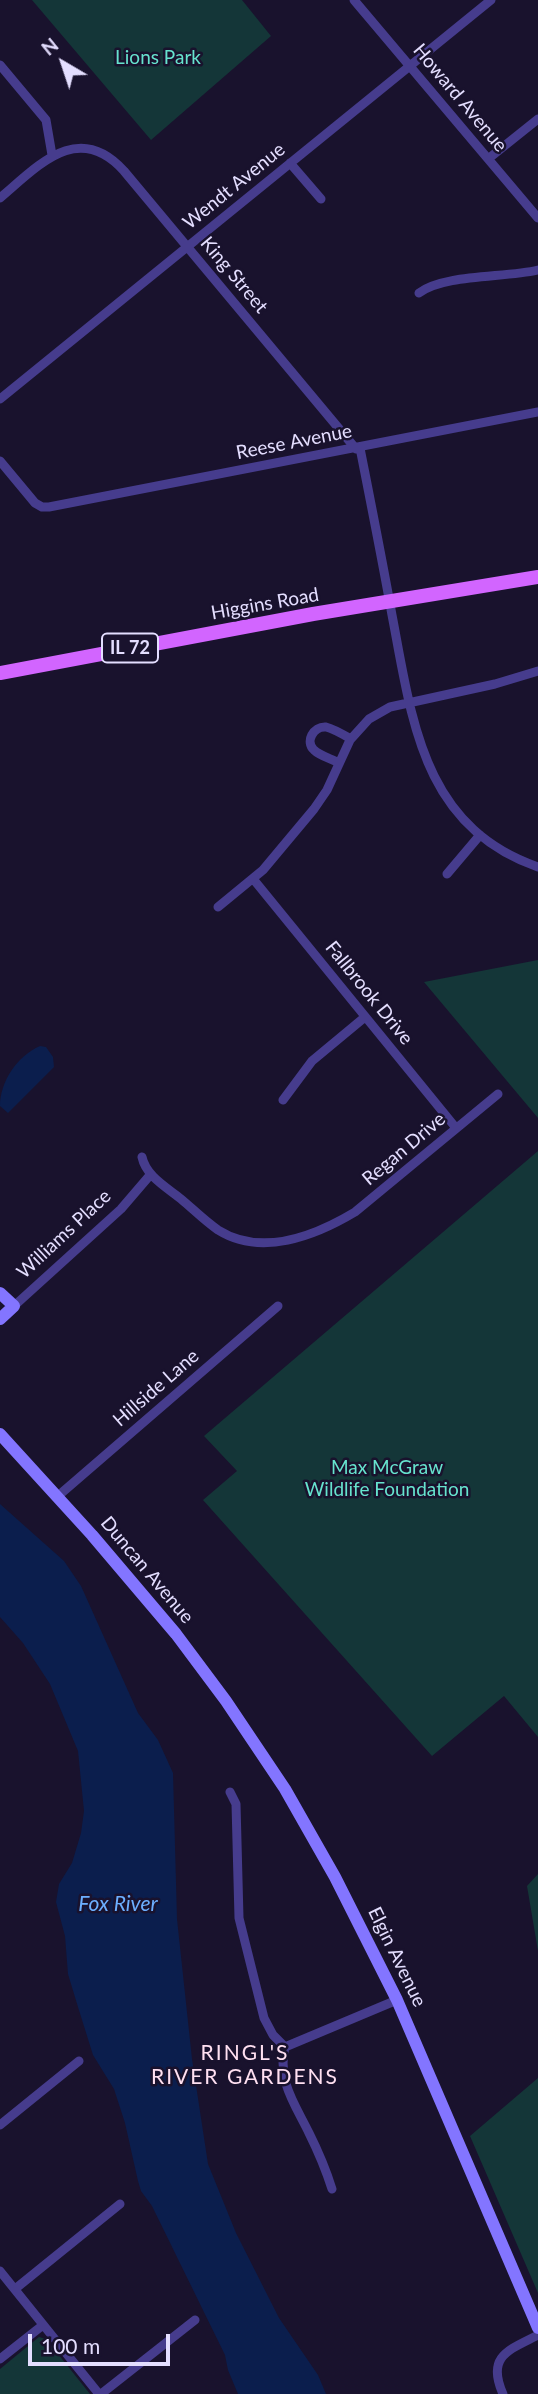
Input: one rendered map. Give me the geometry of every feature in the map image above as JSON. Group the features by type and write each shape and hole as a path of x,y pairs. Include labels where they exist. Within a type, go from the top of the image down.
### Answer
{"main road":[{"name":"Higgins Road","path":"0,673 390,601 538,577"}],"street":[{"name":"Howard Avenue","path":"354,0 538,218"},
{"name":"Wendt Avenue","path":"0,399 491,0"},
{"path":"0,65 46,120 52,155 0,198"},
{"path":"488,159 538,118"},
{"name":"King Street","path":"52,155 65,150 86,149 107,156 122,169 358,448 409,701 424,755 435,779 457,811 480,835 510,856 538,867"},
{"path":"290,163 321,199"},
{"path":"419,293 436,284 538,270"},
{"name":"Reese Avenue","path":"0,461 38,505 57,506 538,412"},
{"path":"218,907 254,880 314,809 327,790 351,739 363,724 379,712 409,701 495,684 538,671"},
{"path":"340,763 313,749 312,735 317,729 327,727 351,739"},
{"path":"447,874 480,835"},
{"name":"Fallbrook Drive","path":"254,880 456,1128"},
{"path":"283,1101 312,1061 365,1017"},
{"name":"Regan Drive","path":"151,1174 216,1228 246,1241 281,1242 355,1212 498,1094"},
{"path":"142,1157 151,1174"},
{"name":"Williams Place","path":"0,1319 121,1209 151,1174"},
{"path":"0,1293 14,1306"},
{"name":"Hillside Lane","path":"58,1496 278,1306"},
{"name":"Duncan Avenue","path":"0,1434 58,1496 176,1634 253,1740"},
{"name":"Elgin Avenue","path":"253,1740 324,1857 397,2000 538,2328"},
{"path":"230,1792 236,1804 237,1896 241,1930 266,2022 275,2038 285,2047"},
{"path":"285,2047 397,2000"},
{"path":"285,2047 282,2064 287,2091 314,2143 332,2189"},
{"path":"0,2125 79,2061"},
{"path":"15,2289 120,2204"},
{"path":"0,2271 100,2394 195,2320"},
{"path":"0,2359 43,2325"},
{"path":"503,2394 497,2372 501,2357 511,2348 538,2334"}],"green space":[{"name":"Lions Park","path":"32,0 242,0 271,36 151,140"},
{"path":"538,960 538,1118 424,982"},
{"name":"Max McGraw Wildlife Foundation","path":"538,1151 538,1737 504,1696 432,1756 203,1500 237,1471 204,1436"},
{"path":"538,1874 538,1951 527,1886"},
{"path":"538,2078 538,2293 470,2136"},
{"path":"39,2337 46,2339 90,2394 0,2394 0,2369"}],"water":[{"path":"40,1046 46,1047 53,1057 54,1067 8,1113 0,1106 7,1079 24,1056"},
{"name":"Fox River","path":"0,1504 64,1561 81,1586 138,1713 158,1740 173,1773 177,1919 192,2059 208,2164 236,2233 279,2318 318,2375 326,2394 238,2394 225,2355 152,2206 141,2191 114,2089 93,2055 68,1974 65,1936 56,1902 59,1884 72,1863 81,1833 84,1811 78,1751 50,1684 23,1643 0,1617"}],"district":[{"name":"RINGL'S RIVER GARDENS","path":"245,2065"}]}
